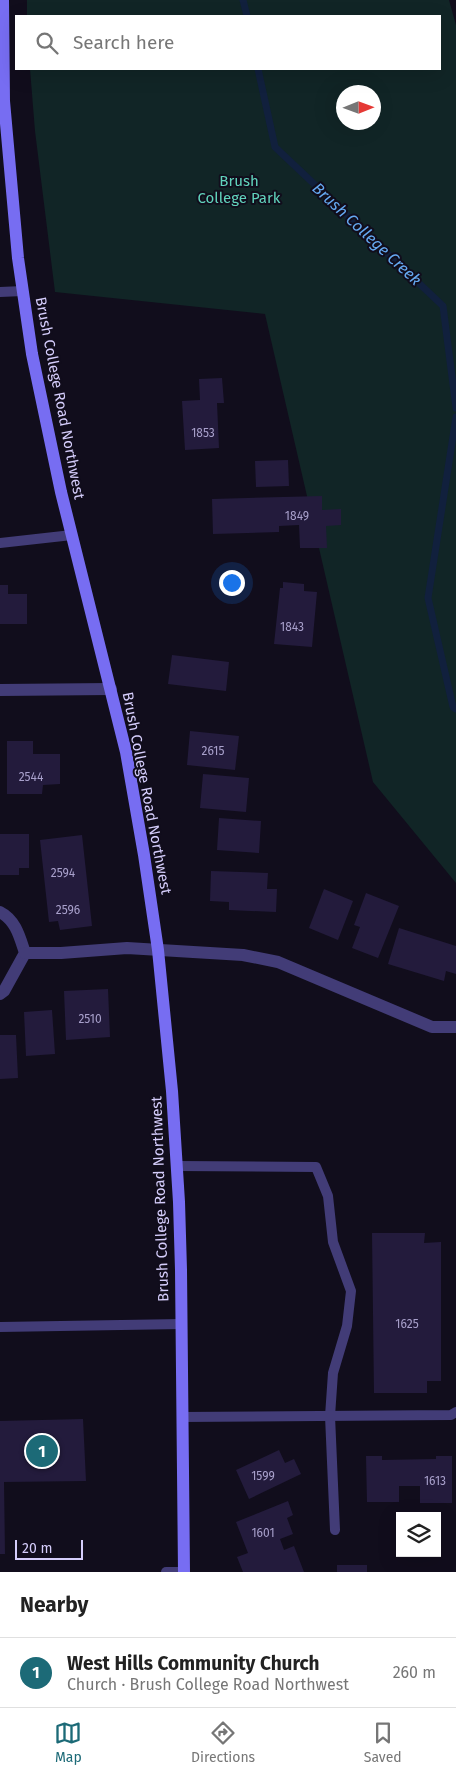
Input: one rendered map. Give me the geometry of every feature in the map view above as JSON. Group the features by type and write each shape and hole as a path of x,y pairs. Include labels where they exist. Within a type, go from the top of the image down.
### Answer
{"street":[{"name":"Brush College Road Northwest","path":"3,0 2,101 18,258 32,354 60,492 126,752 158,950 169,1052 177,1166 182,1324 184,1572"},
{"path":"0,690 111,689"},
{"path":"0,912 5,914 17,929 24,953 4,991 0,994"},
{"path":"24,953 61,953 127,948 243,955 278,962 432,1027 456,1027"}],"lane":[{"path":"0,292 23,291"},
{"path":"0,543 72,535"},
{"path":"177,1166 316,1167 328,1196 333,1242 351,1291 347,1326 333,1373 330,1416 335,1530"},
{"path":"0,1327 182,1324"},
{"path":"182,1417 451,1415 456,1412"},
{"path":"166,1572 184,1572"}],"green space":[{"name":"Brush College Park","path":"27,0 449,0 456,25 456,883 373,782 265,314 55,292 35,131 30,70 441,70 441,15 27,15"}],"building":[{"path":"222,378 224,403 217,403 219,448 185,450 182,401 200,400 199,379"},
{"path":"288,460 289,486 256,487 255,461"},
{"path":"322,496 322,510 341,509 341,525 326,526 327,548 300,548 299,525 279,526 279,532 213,534 212,499"},
{"path":"283,582 304,584 304,591 317,592 312,647 274,644 280,588 283,588"},
{"path":"0,585 8,585 8,594 27,594 27,624 0,624"},
{"path":"172,655 229,662 226,691 168,684"},
{"path":"190,731 239,736 235,770 187,765"},
{"path":"7,741 33,741 33,754 60,754 60,784 43,785 42,794 7,794"},
{"path":"203,774 249,778 246,812 200,808"},
{"path":"219,818 261,821 259,853 217,850"},
{"path":"0,834 29,834 29,868 19,868 19,875 0,875"},
{"path":"82,835 92,926 60,930 58,921 49,922 40,840"},
{"path":"211,871 268,873 267,889 277,889 276,912 229,910 229,902 210,901"},
{"path":"324,889 353,901 338,940 309,928"},
{"path":"366,893 399,906 378,958 352,948 360,927 354,925"},
{"path":"399,928 456,946 456,974 446,971 444,981 388,964"},
{"path":"108,989 110,1037 66,1040 64,991"},
{"path":"52,1010 55,1054 26,1056 24,1012"},
{"path":"0,1035 16,1035 18,1078 0,1079"},
{"path":"372,1233 425,1233 424,1243 441,1242 441,1381 427,1381 427,1393 374,1393"},
{"path":"83,1419 86,1481 4,1482 5,1554 0,1554 0,1421"},
{"path":"279,1450 285,1463 294,1459 301,1474 249,1499 236,1470"},
{"path":"366,1456 382,1456 382,1460 436,1459 436,1456 452,1456 452,1503 420,1503 420,1486 399,1486 399,1502 367,1502"},
{"path":"288,1501 293,1515 287,1518 293,1534 280,1539 284,1550 294,1546 304,1572 243,1572 237,1557 248,1553 236,1522"},
{"path":"337,1565 367,1565 367,1572 337,1572"}],"waterway":[{"name":"Brush College Creek","path":"243,0 247,15"},
{"name":"Brush College Creek","path":"258,70 275,147 443,306 456,408"},
{"name":"Brush College Creek","path":"456,417 428,598 453,707 456,709"}],"place":[{"name":"West Hills Community Church","path":"42,1451"}]}
